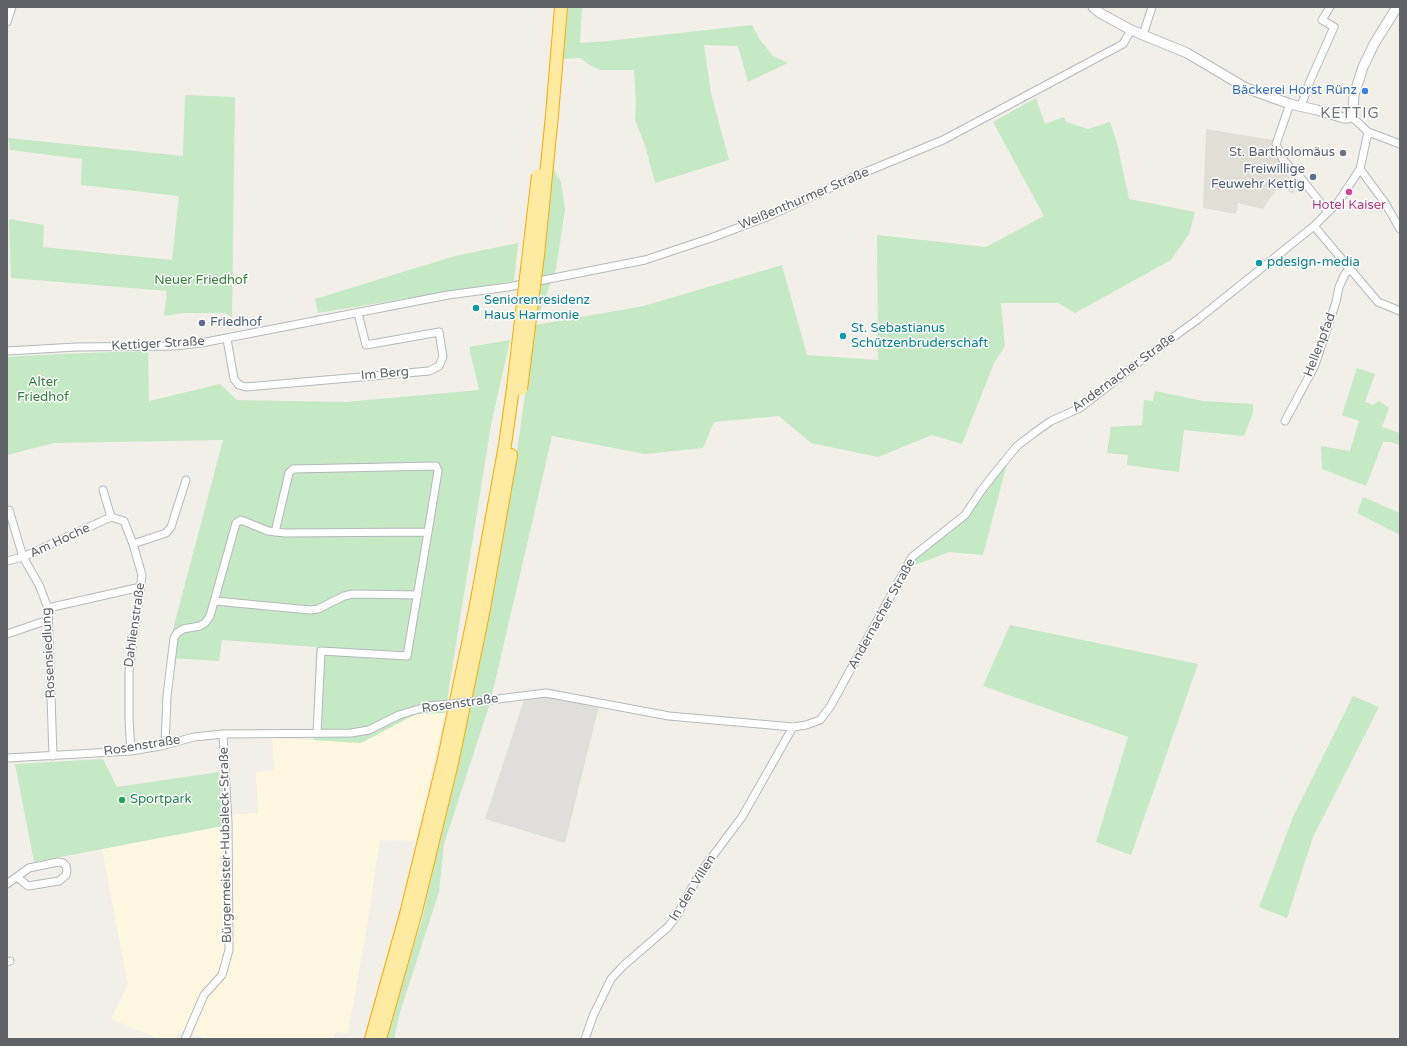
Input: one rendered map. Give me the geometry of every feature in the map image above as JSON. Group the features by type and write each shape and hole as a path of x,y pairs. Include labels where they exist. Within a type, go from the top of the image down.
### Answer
{"highway":[{"path":"371,1039 406,914 443,763 480,587 502,460 517,388 554,7"},
{"path":"380,1039 414,916 452,763 493,560 517,388 538,255 561,7"}],"street":[{"path":"7,22 12,7"},
{"path":"1093,7 1100,13 1143,36 1187,53 1246,88 1290,104 1344,118 1349,118 1351,116"},
{"path":"1143,36 1152,7"},
{"path":"1301,106 1310,81 1334,26 1322,20 1330,7"},
{"path":"1351,116 1354,95 1363,66 1374,44 1397,7"},
{"name":"Weißenthurmer Straße","path":"448,295 508,287 645,260 711,238 769,216 856,176 943,140 1123,44 1131,30"},
{"path":"1290,104 1276,144 1283,160 1300,177 1328,212"},
{"path":"1351,116 1368,132 1400,144"},
{"name":"Andernacher Straße","path":"820,720 830,707 912,557 965,515 981,491 1018,446 1052,421 1080,408 1143,359 1197,320 1314,226 1339,201 1360,169 1368,132"},
{"path":"1360,169 1385,203 1400,229"},
{"path":"1314,226 1378,302 1400,311"},
{"name":"Hellenpfad","path":"1285,421 1315,365 1336,302 1339,287 1345,274 1350,268"},
{"name":"Kettiger Straße","path":"7,351 76,347 175,346 201,343 448,295"},
{"name":"Im Berg","path":"227,339 234,379 239,385 246,387 429,370 439,366 443,357 439,332 366,345 358,313"},
{"path":"276,532 289,474 293,469 436,466 438,471 407,656 321,652 317,733"},
{"path":"103,490 111,516 124,521 133,544 166,533 172,528 186,480"},
{"name":"Rosensiedlung","path":"9,510 23,558 39,585 48,608 53,756"},
{"name":"Am Hoche","path":"7,561 23,558 111,516"},
{"path":"165,745 167,696 174,638 177,633 183,629 200,626 205,623 210,616 236,523 241,520 268,531 313,534 428,532"},
{"name":"Dahlienstraße","path":"131,751 129,720 129,671 142,575 133,544"},
{"path":"48,608 140,587"},
{"path":"215,601 310,610 318,609 344,596 353,594 418,595"},
{"path":"7,634 48,620"},
{"name":"Rosenstraße","path":"7,758 131,751 165,745 194,737 223,734 351,733 369,730 399,715 429,706 546,693 669,716 793,727 806,725 820,720"},
{"name":"In den Villen","path":"585,1039 593,1016 612,979 623,966 668,927 676,918 700,873 742,817 793,727"},
{"name":"Bürgermeister-Hubaleck-Straße","path":"185,1039 204,995 222,975 228,950 228,822 223,734"},
{"path":"7,884 28,868 58,862 66,866 67,872 66,876 59,881 28,886 18,877"}],"shaded area":[{"path":"1206,129 1273,140 1272,145 1279,160 1301,182 1293,194 1279,185 1263,209 1238,203 1236,214 1203,208"},
{"path":"547,696 599,706 565,843 485,819 525,697"},
{"path":"445,713 416,841 380,840 348,1033 336,1032 333,1039 206,1039 194,1034 179,1031 176,1039 159,1039 111,1019 128,985 102,849 232,824 232,815 258,813 256,772 274,770 272,738 361,743 416,714"}],"green space":[{"path":"565,7 582,7 580,43 752,25 760,40 773,56 788,63 748,82 738,46 704,45 711,93 729,160 655,183 645,145 635,120 636,101 634,70 600,70 588,64 581,58 561,59"},
{"name":"Neuer Friedhof","path":"185,95 235,97 232,317 225,313 183,313 164,316 167,291 11,278 9,219 44,225 43,247 172,260 179,196 81,185 82,159 10,150 8,138 183,156"},
{"path":"1036,98 1045,124 1064,117 1066,122 1088,129 1110,122 1117,143 1129,199 1195,212 1189,234 1171,260 1075,313 1058,303 1001,303 1005,346 994,363 962,444 932,435 878,457 811,443 779,416 714,422 703,448 645,454 552,436 490,703 444,844 439,892 400,1012 394,1039 384,1039 422,920 487,619 517,451 535,325 644,306 782,265 807,355 878,360 877,235 986,247 1044,216 993,122"},
{"path":"553,168 561,182 565,210 556,269 535,325"},
{"path":"518,243 514,281 318,313 315,299 455,256"},
{"name":"Alter Friedhof","path":"510,340 491,425 445,713 416,714 361,743 313,740 316,647 222,640 219,661 169,658 172,633 223,440 54,443 7,455 7,357 148,351 149,401 220,384 237,400 345,402 479,390 469,347"},
{"path":"1357,368 1375,374 1365,402 1373,405 1379,401 1389,408 1382,427 1400,433 1400,445 1390,442 1383,442 1366,486 1322,469 1321,446 1350,451 1359,421 1342,415"},
{"path":"1155,391 1203,401 1253,404 1253,413 1244,436 1184,430 1179,472 1127,465 1128,455 1107,453 1111,427 1142,425 1144,400 1153,401"},
{"path":"1007,464 983,555 949,552 910,567 915,557 966,516"},
{"path":"1363,497 1400,513 1400,535 1357,513"},
{"path":"1010,625 1198,664 1131,855 1096,842 1128,737 983,686"},
{"path":"1353,696 1379,707 1313,837 1287,918 1259,907 1293,817"},
{"name":"Sportpark","path":"103,759 117,787 219,772 223,826 34,862 15,764"}],"place":[{"name":"Bäckerei Horst Rünz","path":"1365,91"},
{"name":"St. Bartholomäus","path":"1343,153"},
{"name":"Freiwillige Feuwehr Kettig","path":"1313,177"},
{"name":"Hotel Kaiser","path":"1349,192"},
{"name":"pdesign-media","path":"1259,263"},
{"name":"Seniorenresidenz Haus Harmonie","path":"476,308"},
{"name":"Friedhof","path":"202,323"},
{"name":"St. Sebastianus Schützenbruderschaft","path":"843,336"},
{"name":"Sportpark","path":"122,800"}],"district":[{"name":"KETTIG","path":"1350,114"}]}
